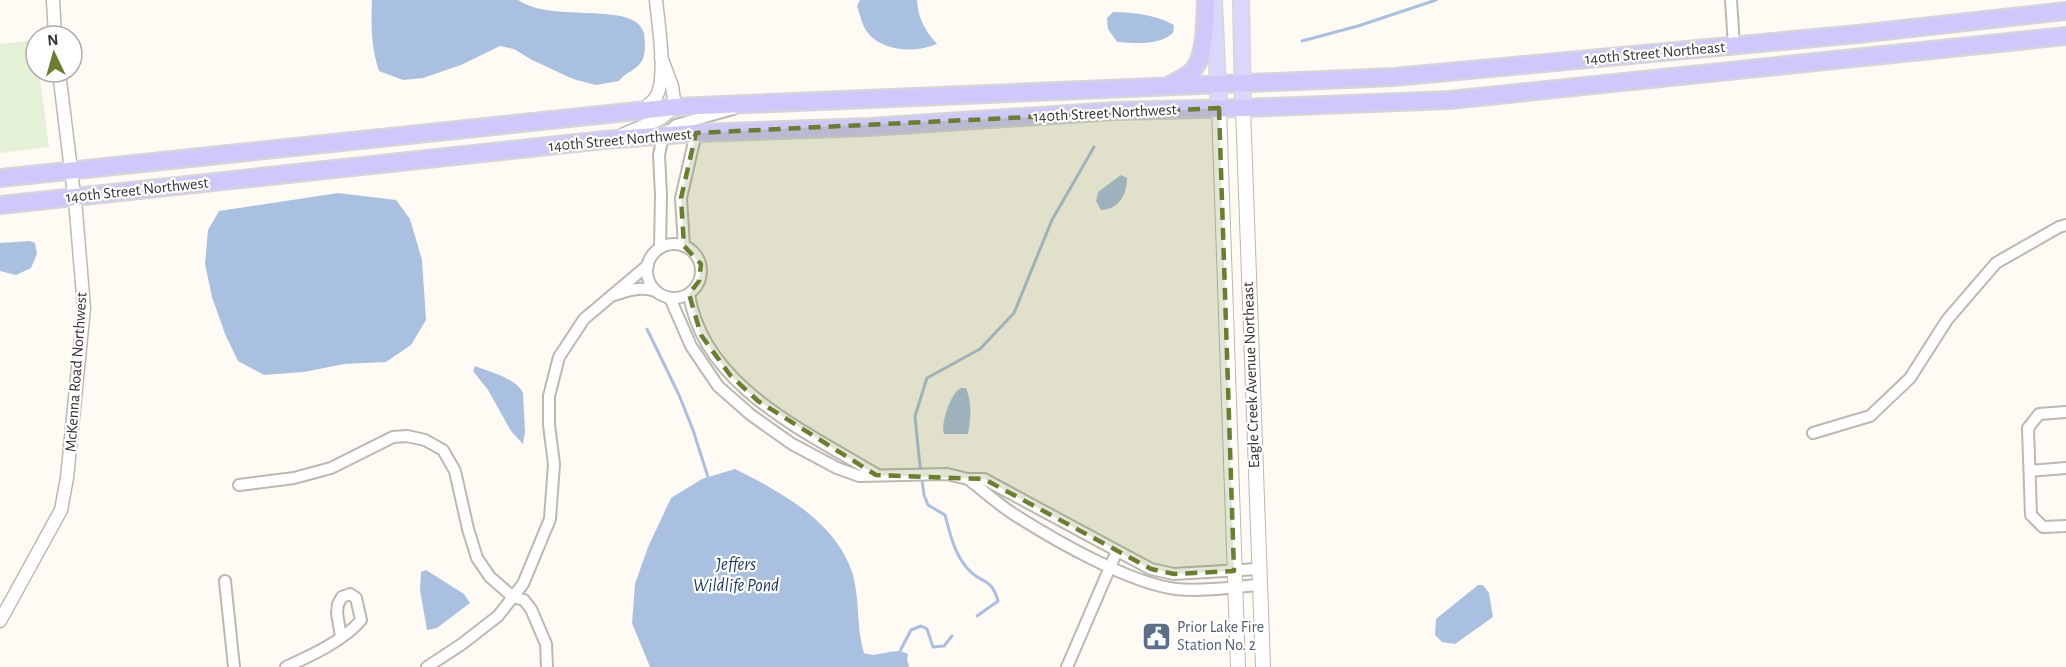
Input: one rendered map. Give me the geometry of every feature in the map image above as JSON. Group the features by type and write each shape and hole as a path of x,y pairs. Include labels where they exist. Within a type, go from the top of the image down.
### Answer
{"highway":[{"path":"1170,85 1196,67 1202,55 1206,0"},
{"name":"140th Street Northeast","path":"1243,83 1394,77 1858,34 2066,11"},
{"name":"140th Street Northeast","path":"1243,108 1450,100 2066,36"},
{"name":"140th Street Northwest","path":"0,178 675,106 1243,83"},
{"name":"140th Street Northwest","path":"0,205 604,140 696,133 869,127 1115,111 1243,108"}],"main road":[{"name":"Eagle Creek Avenue Northeast","path":"1214,0 1238,667"},
{"name":"Eagle Creek Avenue Northeast","path":"1241,0 1258,585 1263,667"}],"street":[{"path":"53,0 55,24"},
{"path":"644,109 657,96 661,57 656,0"},
{"path":"1731,0 1734,46"},
{"path":"604,140 660,119 675,106 672,86 661,57"},
{"name":"McKenna Road Northwest","path":"0,621 61,510 67,478 84,308 60,84"},
{"path":"660,248 659,155 663,136 676,125 753,103"},
{"path":"684,246 681,198 696,133"},
{"path":"1813,433 1870,416 1910,378 1947,320 1996,263 2066,225"},
{"path":"610,296 635,288 647,288 670,298 689,294 699,281 700,264 697,256 684,246 676,244 660,248 652,255 647,274 650,284 656,291"},
{"path":"427,667 462,645 498,616 523,584 550,519 554,464 549,425 549,396 560,357 584,319 648,265"},
{"path":"689,294 691,310 702,335 730,375 758,401 842,456 876,475"},
{"path":"670,298 691,346 718,386 751,415 792,444 837,468 859,476 947,474 968,479 984,479 1151,569 1174,574 1258,569"},
{"path":"2066,412 2039,414 2028,428 2031,515 2043,527 2066,526"},
{"path":"239,485 294,478 331,468 393,437 407,436 425,441 443,450 455,471 477,558 490,577 513,597 524,600 539,625 546,644 547,667"},
{"path":"2030,471 2066,468"},
{"path":"968,479 1014,515 1111,567 1155,585 1178,589 1258,585"},
{"path":"1067,667 1117,552"},
{"path":"225,580 234,667"},
{"path":"286,667 341,637"}],"highlighted area":[{"path":"1219,108 1234,571 1174,574 1151,569 984,479 876,475 758,401 730,375 701,335 689,294 699,281 701,264 684,246 681,198 696,133"}],"green space":[{"path":"24,41 24,84 41,84 49,147 0,153 0,44"}],"water":[{"path":"372,0 518,0 533,7 551,11 625,17 637,23 644,33 644,55 640,64 619,81 596,85 573,79 514,49 500,46 461,65 423,78 403,80 379,71 372,36"},
{"path":"860,0 917,0 923,24 937,44 919,49 900,49 882,44 874,39 864,27 857,6"},
{"path":"1113,12 1152,16 1174,25 1173,33 1154,42 1117,42 1108,29 1107,18"},
{"path":"1121,175 1127,178 1124,195 1113,207 1101,210 1096,201 1098,192"},
{"path":"338,193 396,200 410,219 422,260 426,320 411,345 386,362 344,364 304,372 264,375 238,361 225,334 212,297 205,264 208,230 219,211"},
{"path":"30,241 35,243 37,254 31,268 16,275 0,271 0,243"},
{"path":"475,366 509,379 520,388 523,393 525,432 523,444 511,431 488,390 473,371"},
{"path":"961,388 966,388 970,405 968,434 944,434 947,409 954,395"},
{"name":"Jeffers Wildlife Pond","path":"735,469 771,488 821,524 845,556 853,575 864,653 875,655 902,652 908,654 909,667 650,667 632,623 635,584 648,547 671,498 702,479"},
{"path":"426,570 464,594 470,603 437,628 427,630 420,590 421,572"},
{"path":"1478,585 1483,585 1489,593 1493,617 1455,644 1442,642 1435,635 1436,619"}],"waterway":[{"path":"1302,41 1358,26 1436,0"},
{"path":"977,616 998,601 989,584 972,573 959,556 945,515 928,505 924,495 915,416 927,378 980,349 1014,313 1052,220 1094,147"},
{"path":"647,329 679,395 708,477"},
{"path":"899,653 911,630 921,626 927,629 933,647 944,646 952,636"}],"place":[{"name":"Prior Lake Fire Station No. 2","path":"1156,636"}]}
